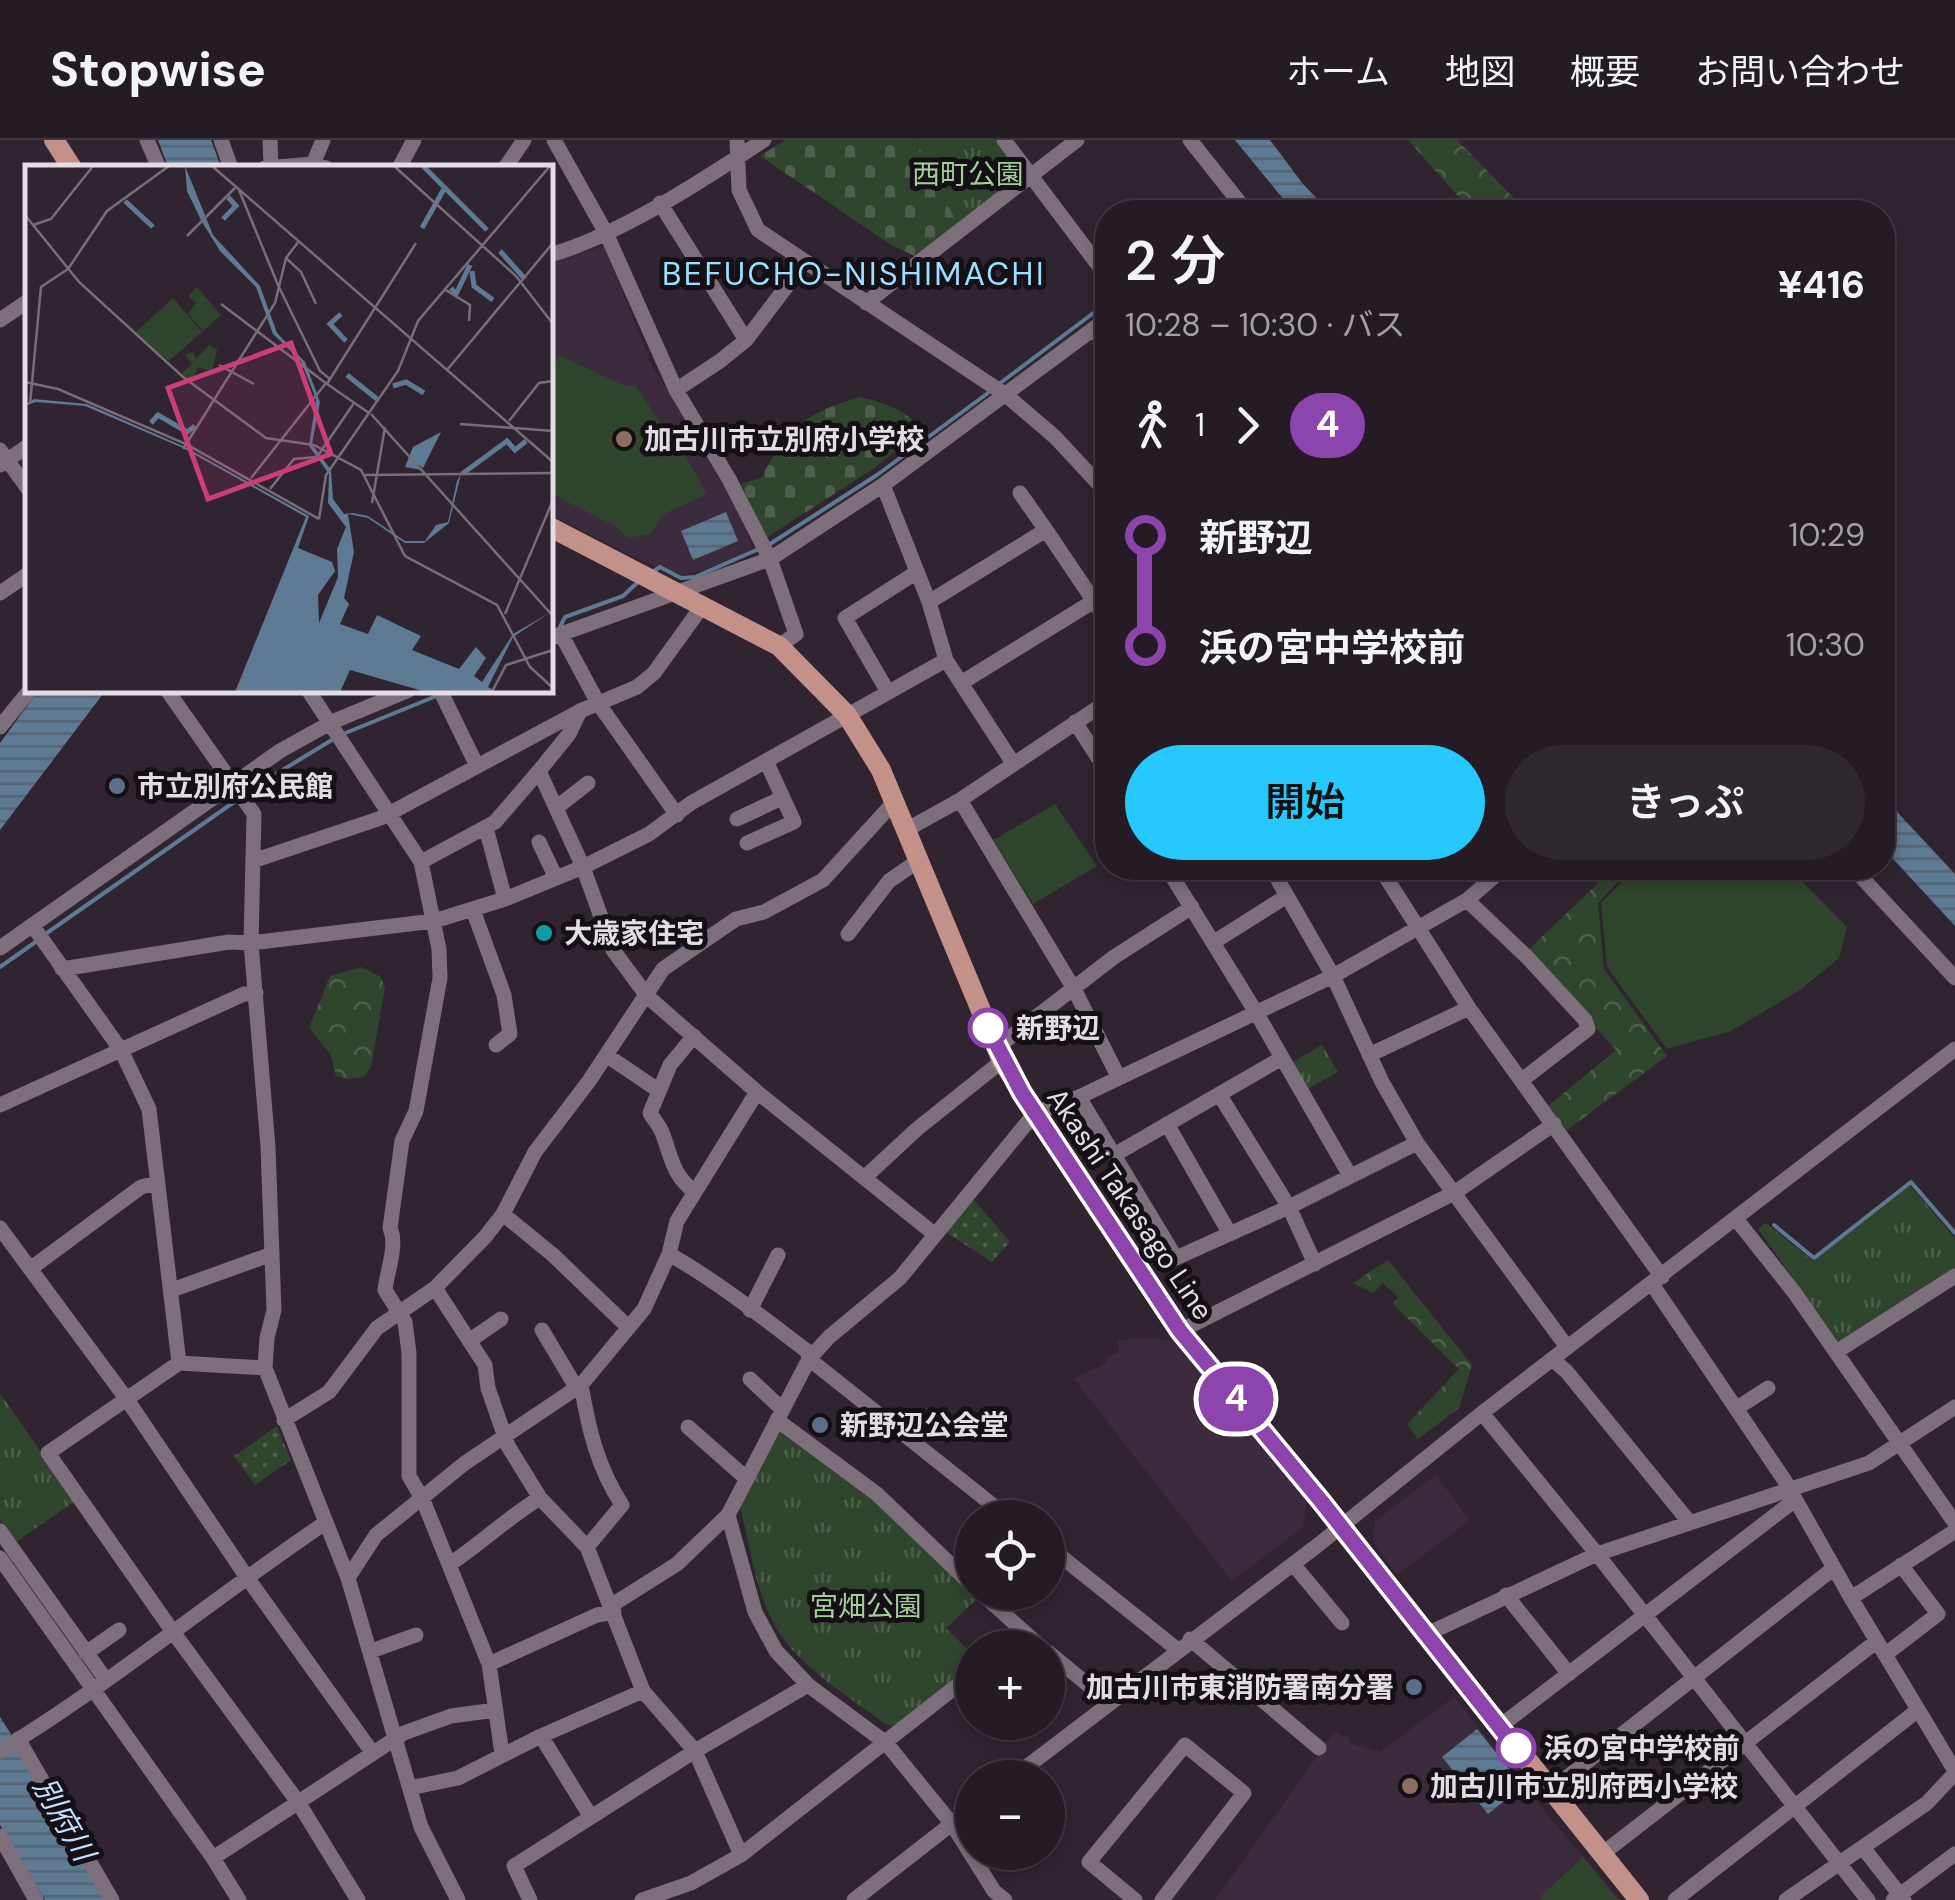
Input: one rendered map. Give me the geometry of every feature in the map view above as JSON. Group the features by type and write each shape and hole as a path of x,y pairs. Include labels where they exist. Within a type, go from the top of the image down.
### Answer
{"main road":[{"path":"54,140 70,165"},
{"name":"Akashi Takasago Line","path":"552,528 779,646 847,715 869,748 894,800 999,1054 1180,1331 1639,1900"}],"street":[{"path":"148,140 158,165"},
{"path":"221,140 231,165"},
{"path":"268,165 270,140"},
{"path":"320,165 323,140"},
{"path":"402,165 414,140"},
{"path":"507,165 524,140"},
{"path":"554,140 606,233 676,390 729,479 770,559 796,634 779,646"},
{"path":"736,140 740,190 758,230 1006,395 1055,437 1095,480"},
{"path":"552,253 606,233 764,140"},
{"path":"1004,140 1095,261"},
{"path":"866,304 1077,140"},
{"path":"1190,140 1237,200"},
{"path":"660,203 746,340"},
{"path":"676,390 746,340 804,262"},
{"path":"0,320 25,302"},
{"path":"677,815 598,704 557,635 770,559 883,485 1094,329"},
{"path":"25,447 2,458 25,485"},
{"path":"883,485 929,602 946,660 1012,763"},
{"path":"961,683 1094,602 1020,493"},
{"path":"929,602 1046,530"},
{"path":"888,692 845,618 917,572"},
{"path":"0,593 25,576"},
{"path":"253,861 391,813 580,711 636,687 654,673 703,605"},
{"path":"62,969 229,942 251,943 434,922 505,900 650,834 766,761 946,660"},
{"path":"0,728 28,692"},
{"path":"168,692 254,814 251,943 268,1147 274,1310 267,1338 266,1368 348,1578 421,1827 458,1900"},
{"path":"310,692 421,862 434,922 440,978 416,1111 402,1141 385,1290 405,1322 410,1353 409,1476 424,1500 489,1664 502,1754"},
{"path":"0,948 280,751 332,722 404,692"},
{"path":"441,692 477,766"},
{"path":"906,830 960,800 1095,710"},
{"path":"421,862 486,828 504,814 568,734 580,711"},
{"path":"1075,722 1095,753"},
{"path":"747,843 794,822 766,761"},
{"path":"539,771 583,867 613,950 647,996 756,1092 933,1233"},
{"path":"556,808 588,783"},
{"path":"737,818 782,798"},
{"path":"284,1420 329,1392 376,1328 435,1288 504,1214 535,1152 663,970 734,921 764,912 823,880 894,800"},
{"path":"960,800 1074,989 1118,1076"},
{"path":"486,828 505,900"},
{"path":"539,842 556,878"},
{"path":"848,934 889,881 918,861"},
{"path":"1175,880 1258,1014 1348,1174"},
{"path":"1278,880 1417,1143 1567,1348"},
{"path":"1388,880 1469,1008 1554,1124 1657,1281 1792,1495 1955,1772 1927,1803 1786,1900"},
{"path":"489,1664 613,1608 677,1564 728,1515 809,1360 829,1337 900,1278 1035,1113 1079,1097 1332,976 1467,900 1482,880"},
{"path":"1864,880 1955,978"},
{"path":"1214,942 1287,896"},
{"path":"1467,900 1527,957 1585,1020 1588,1029 1522,1080"},
{"path":"864,1178 1074,989 1114,957 1192,907"},
{"path":"473,910 504,995 510,1034 496,1045"},
{"path":"32,925 120,1050 149,1109 178,1363"},
{"path":"0,1105 244,994 256,993"},
{"path":"1369,1055 1469,1008"},
{"path":"694,1036 670,1065 650,1114 663,1133 677,1175 695,1192"},
{"path":"1035,1760 1294,1564 1482,1413 1955,1049"},
{"path":"606,1055 658,1090"},
{"path":"1114,1155 1282,1058"},
{"path":"348,1578 376,1535 504,1435 578,1386 644,1309 669,1254 677,1221 756,1092"},
{"path":"1219,1094 1289,1207 1315,1264"},
{"path":"1079,1097 1176,1258 1417,1143"},
{"path":"1167,1124 1230,1234"},
{"path":"1180,1331 1454,1193 1554,1124"},
{"path":"30,1269 142,1187 156,1183"},
{"path":"504,1214 628,1326"},
{"path":"1736,1219 1900,1442 1955,1527 1850,1598"},
{"path":"0,1228 128,1401 372,1752"},
{"path":"172,1290 272,1254"},
{"path":"669,1254 728,1290 806,1351 809,1360 986,1500"},
{"path":"750,1310 778,1255"},
{"path":"1836,1352 1955,1276"},
{"path":"435,1288 485,1365 488,1388 504,1435 540,1498 587,1547 644,1691 696,1751 741,1854"},
{"path":"470,1342 502,1320"},
{"path":"542,1330 578,1386 598,1462 622,1505 587,1547"},
{"path":"1552,1359 1567,1372 1690,1523"},
{"path":"266,1368 178,1363 48,1453 172,1632 298,1802 358,1900"},
{"path":"750,1380 780,1415 876,1494 955,1569"},
{"path":"1737,1408 1768,1388"},
{"path":"1425,1635 1597,1554 1792,1495 1870,1463 1955,1407"},
{"path":"1482,1413 1868,1900"},
{"path":"686,1450 694,1431 746,1479"},
{"path":"1499,1726 1645,1616 1792,1495"},
{"path":"450,1564 540,1498"},
{"path":"728,1515 748,1589 776,1650 808,1685 886,1743 952,1824 994,1891 1005,1900"},
{"path":"0,1750 100,1684 324,1522"},
{"path":"0,1530 80,1657"},
{"path":"0,1558 100,1684 239,1900"},
{"path":"1065,1558 1297,1722 1319,1748"},
{"path":"1294,1564 1342,1623"},
{"path":"1602,1854 1744,1744 1938,1614 1901,1565"},
{"path":"1551,1790 1834,1568"},
{"path":"1506,1595 1569,1674"},
{"path":"999,1610 1021,1630"},
{"path":"80,1657 119,1630"},
{"path":"371,1650 416,1635"},
{"path":"1065,1666 1109,1702"},
{"path":"530,1900 514,1866 808,1685"},
{"path":"642,1900 691,1883 741,1854 955,1688"},
{"path":"410,1788 458,1778 502,1754 644,1691"},
{"path":"213,1858 394,1738 451,1716 496,1710"},
{"path":"1675,1900 1918,1710"},
{"path":"541,1736 591,1817"},
{"path":"18,1740 112,1900"},
{"path":"1135,1900 1090,1862 1185,1746 1244,1793 1162,1900"},
{"path":"854,1900 955,1822"},
{"path":"0,1836 36,1900"},
{"path":"1864,1848 1899,1898 1955,1854"},
{"path":"691,1883 697,1900"}],"shaded area":[{"name":"加古川市立別府小学校","path":"605,248 652,366 732,493 753,548 713,568 681,575 639,560 552,515 552,261"},
{"path":"1177,1340 1307,1500 1303,1527 1232,1581 1073,1378 1107,1363 1106,1357 1119,1352 1117,1341"},
{"path":"1436,1475 1470,1520 1397,1575 1373,1541 1375,1521"},
{"name":"加古川市立別府西小学校","path":"1454,1697 1621,1900 1215,1900 1334,1732 1349,1738 1350,1743 1380,1752"}],"green space":[{"path":"785,140 913,140 958,224 917,257 891,245 760,156"},
{"name":"西町公園","path":"913,140 996,140 1020,171 1017,178 958,224"},
{"path":"1408,140 1457,140 1516,200 1461,200"},
{"path":"559,355 625,386 635,385 664,428 672,432 707,494 662,515 651,534 628,538 615,526 552,494 552,371"},
{"path":"860,397 894,408 923,430 873,469 766,538 741,484 761,478 780,446 800,425 824,410"},
{"path":"1055,804 1095,867 1033,904 993,840"},
{"path":"1601,880 1620,880 1598,903 1604,969 1667,1056 1567,1130 1548,1106 1616,1050 1527,951"},
{"path":"1624,880 1801,880 1847,927 1839,958 1800,990 1731,1031 1667,1049 1607,967 1601,903"},
{"path":"361,967 381,977 385,987 371,1067 363,1077 347,1079 336,1076 331,1055 309,1028 330,976"},
{"path":"1322,1045 1338,1072 1306,1090 1291,1063"},
{"path":"1910,1185 1955,1238 1955,1271 1844,1343 1838,1341 1758,1229 1766,1223 1813,1261"},
{"path":"971,1196 1010,1242 992,1262 945,1232"},
{"path":"1388,1260 1472,1365 1459,1408 1418,1439 1407,1424 1459,1369 1393,1304 1398,1297 1383,1283 1373,1293 1353,1283"},
{"path":"0,1393 75,1501 13,1544 0,1519"},
{"path":"277,1426 291,1460 255,1485 234,1456"},
{"name":"宮畑公園","path":"779,1431 873,1497 955,1577 955,1610 965,1610 946,1628 955,1637 955,1681 895,1727 884,1723 804,1662 782,1637 766,1606 739,1502"},
{"path":"1583,1857 1618,1900 1541,1900 1541,1896"}],"water":[{"path":"158,140 211,140 220,165 167,165"},
{"path":"1235,140 1270,140 1318,200 1284,200"},
{"path":"726,512 738,541 693,560 681,531"},
{"path":"38,692 104,692 0,830 0,743"},
{"path":"1895,810 1955,874 1955,926 1895,861"},
{"name":"別府川","path":"0,1717 104,1900 45,1900 0,1825"},
{"path":"1477,1729 1523,1786 1488,1814 1442,1757"}],"waterway":[{"path":"999,384 1095,312"},
{"path":"770,544 877,475 992,390"},
{"path":"651,573 660,567 681,578 695,577 761,548"},
{"path":"558,631 565,617 623,596 639,581"},
{"path":"343,734 434,697"},
{"path":"258,785 335,738"},
{"path":"44,935 237,800"},
{"path":"0,967 37,941"},
{"path":"1774,1225 1814,1258 1911,1182 1955,1233"}],"bus line":[{"name":"４","path":"988,1028 1022,1093 1180,1331 1321,1501 1516,1748"}],"place":[{"name":"加古川市立別府小学校","path":"624,439"},
{"name":"市立別府公民館","path":"117,786"},
{"name":"大歳家住宅","path":"544,933"},
{"name":"新野辺","path":"988,1028"},
{"name":"新野辺公会堂","path":"820,1425"},
{"name":"加古川市東消防署南分署","path":"1414,1687"},
{"name":"浜の宮中学校前","path":"1516,1748"},
{"name":"加古川市立別府西小学校","path":"1410,1786"}],"district":[{"name":"BEFUCHO-NISHIMACHI","path":"854,274"}]}
